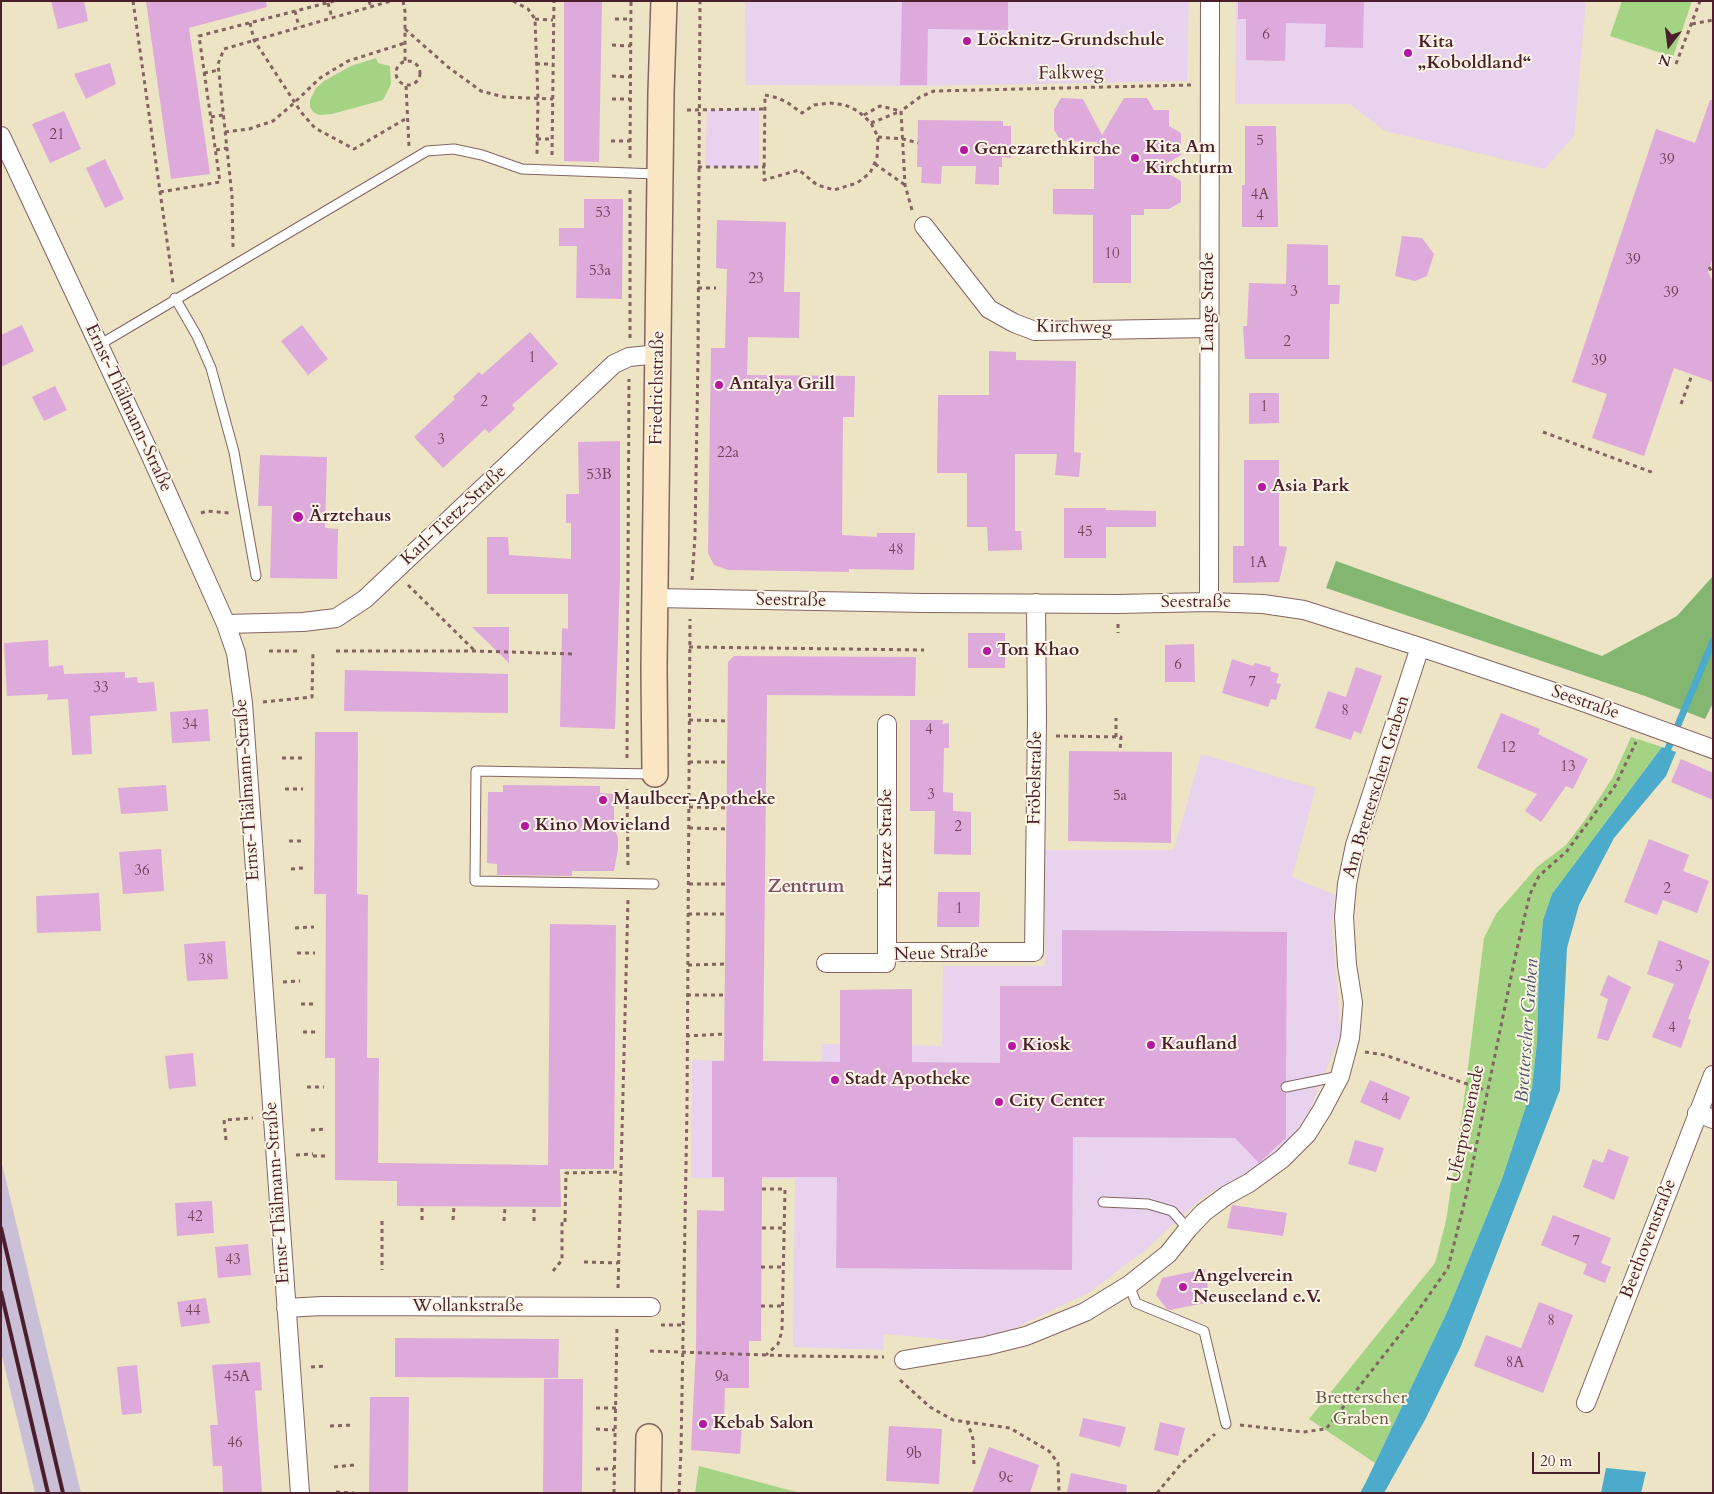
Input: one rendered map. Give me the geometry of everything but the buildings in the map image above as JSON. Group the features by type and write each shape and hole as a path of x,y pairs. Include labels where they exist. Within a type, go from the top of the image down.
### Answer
{"main road":[{"name":"Friedrichstraße","path":"655,774 655,598 664,1"},
{"path":"648,1493 649,1437"}],"street":[{"name":"Lange Straße","path":"1209,602 1210,1"},
{"name":"Ernst-Thälmann-Straße","path":"1,136 226,624 236,653 243,703 300,1493"},
{"name":"Kirchweg","path":"924,226 989,308 1014,323 1035,331 1209,328"},
{"name":"Karl-Tietz-Straße","path":"226,624 303,622 336,618 365,599 614,364 629,358 659,354"},
{"name":"Seestraße","path":"655,598 1263,604 1304,610 1420,647 1641,730 1683,738 1713,750"},
{"name":"Fröbelstraße","path":"1034,952 1037,736 1036,603"},
{"name":"Am Bretterschen Graben","path":"904,1360 986,1346 1026,1336 1085,1312 1129,1285 1168,1254 1204,1212 1227,1195 1249,1184 1282,1158 1307,1134 1340,1076 1350,1038 1353,1003 1347,965 1344,917 1347,884 1355,845 1420,647"},
{"name":"Kurze Straße","path":"886,952 887,724"},
{"name":"Neue Straße","path":"826,963 886,963 886,952 1034,952"},
{"name":"Beethovenstraße","path":"1586,1403 1705,1116 1713,1074"},
{"name":"Wollankstraße","path":"286,1308 322,1306 651,1307"}],"lane":[{"path":"99,345 175,298 426,151 454,149 482,155 522,169 660,174"},
{"path":"175,298 197,336 211,368 234,452 256,576"},
{"path":"654,884 475,881 476,771 655,774"},
{"path":"1286,1087 1340,1076"},
{"path":"1103,1202 1148,1204 1172,1211 1188,1229"},
{"path":"1129,1285 1136,1303 1204,1331 1226,1424"}],"path":[{"path":"133,1 175,298"},
{"path":"160,192 220,182 199,36 334,1"},
{"path":"369,1 371,7"},
{"path":"234,264 232,196 218,64 224,48 391,1"},
{"path":"403,1 405,11 405,61"},
{"path":"513,1 528,9 536,19 537,170"},
{"path":"552,170 554,1"},
{"path":"614,1493 628,884 630,77 632,1"},
{"path":"679,1493 687,1108 689,647 695,536 700,1"},
{"path":"1676,64 1700,1"},
{"path":"328,3 332,18"},
{"path":"295,11 299,27"},
{"path":"536,19 553,20"},
{"path":"615,19 631,19"},
{"path":"1692,24 1713,20"},
{"path":"250,23 254,40 301,112 315,128 354,149 407,118"},
{"path":"405,30 454,72 481,91 504,97 553,99"},
{"path":"225,132 249,129 273,121 320,78 348,61 405,43"},
{"path":"612,45 631,46"},
{"path":"405,61 416,64 420,71 419,79 416,83 406,86 400,83 396,76 397,67 405,61"},
{"path":"536,64 553,64"},
{"path":"204,73 219,70"},
{"path":"612,76 630,77"},
{"name":"Falkweg","path":"901,111 920,97 934,91 1209,84"},
{"path":"406,86 409,161"},
{"path":"765,95 783,100 802,113 814,105 830,103 845,105 858,110 864,115 871,123 878,138 878,152 875,164 866,178 857,183 834,190 817,185 803,176 799,170 764,180 765,95"},
{"path":"612,99 630,99"},
{"path":"864,115 880,106 901,111"},
{"path":"687,110 765,109"},
{"path":"871,123 901,111"},
{"path":"901,111 905,185 910,208 924,226"},
{"path":"211,117 223,115"},
{"path":"878,138 902,139 918,143"},
{"path":"537,139 552,139"},
{"path":"611,141 630,141"},
{"path":"216,150 227,148"},
{"path":"875,164 905,185"},
{"path":"698,167 765,167"},
{"path":"698,288 716,288"},
{"path":"1680,404 1692,375"},
{"path":"1543,432 1654,473"},
{"path":"200,513 207,511 226,513"},
{"path":"407,583 475,651"},
{"path":"689,647 924,650"},
{"path":"269,651 301,651"},
{"path":"243,703 312,698 313,651"},
{"path":"336,651 475,651 576,654"},
{"path":"1116,718 1116,737"},
{"path":"689,720 728,721"},
{"name":"Uferpromenade","path":"1242,1425 1303,1432 1326,1429 1413,1318 1448,1268 1464,1206 1530,894 1539,876 1567,851 1615,786 1641,730"},
{"path":"1037,736 1121,737 1120,752"},
{"path":"282,758 303,758"},
{"path":"689,762 728,762"},
{"path":"285,789 303,789"},
{"path":"689,807 727,808"},
{"path":"689,828 727,829"},
{"path":"289,841 302,841"},
{"path":"291,869 303,868"},
{"path":"689,884 726,884"},
{"path":"688,914 726,914"},
{"path":"296,928 314,927"},
{"path":"298,953 315,953"},
{"path":"688,965 726,964"},
{"path":"687,995 725,995"},
{"path":"301,1004 316,1004"},
{"path":"303,1032 318,1032"},
{"path":"686,1036 725,1034"},
{"path":"1347,1049 1385,1055 1488,1091"},
{"path":"307,1087 324,1087"},
{"path":"226,1140 224,1120 256,1118"},
{"path":"310,1130 326,1129"},
{"path":"313,1156 328,1156"},
{"path":"553,1271 562,1260 566,1173 620,1172"},
{"path":"762,1189 785,1190 782,1331 778,1344 765,1355"},
{"path":"422,1206 422,1220"},
{"path":"453,1220 454,1206"},
{"path":"504,1221 505,1207"},
{"path":"534,1207 534,1221"},
{"path":"382,1221 382,1270"},
{"path":"762,1228 784,1228"},
{"path":"584,1262 618,1262"},
{"path":"761,1268 783,1267"},
{"path":"761,1306 782,1306"},
{"path":"650,1351 879,1356 904,1360"},
{"path":"899,1380 930,1408 952,1420 1010,1428 1049,1451 1058,1463 1058,1492"},
{"path":"596,1408 616,1408"},
{"path":"967,1421 973,1439 974,1466"},
{"path":"330,1426 354,1425"},
{"path":"596,1429 615,1430"},
{"path":"1157,1493 1191,1455"},
{"path":"334,1467 354,1465"},
{"path":"596,1469 614,1469"},
{"path":"336,1492 354,1493"}],"shaded area":[{"name":"Löcknitz-Grundschule","path":"745,1 1189,1 1187,81 925,86 746,85"},
{"name":"Kita „Koboldland“","path":"1236,1 1586,1 1574,136 1545,169 1385,131 1350,104 1235,104"},
{"path":"707,110 759,110 759,167 705,167"},
{"path":"1201,754 1316,788 1292,877 1335,895 1332,926 1341,1033 1309,1112 1287,1145 1264,1162 1202,1198 1145,1250 1090,1292 1013,1329 963,1341 884,1334 883,1350 793,1347 795,1179 691,1178 692,1060 821,1061 822,1044 942,1046 943,966 1045,966 1045,850 1174,850"},
{"path":"1,1160 81,1493 35,1493 1,1352"}],"green space":[{"path":"1622,1 1692,1 1673,57 1610,36"},
{"path":"376,58 378,63 390,66 391,84 383,100 332,114 319,115 313,112 310,107 310,100 316,88 324,81 351,66"},
{"path":"1336,561 1602,656 1677,616 1713,576 1713,703 1705,719 1645,696 1326,588"},
{"name":"Bretterscher Graben","path":"1631,737 1662,747 1552,894 1543,920 1539,965 1537,1042 1532,1088 1502,1179 1448,1310 1375,1463 1309,1419 1435,1263 1446,1221 1464,1099 1484,938 1496,914 1537,867 1566,845 1585,820 1613,777"},
{"path":"699,1466 800,1493 695,1493"}],"water":[{"path":"1662,747 1676,752 1666,776 1614,838 1579,905 1567,948 1560,1090 1461,1346 1426,1418 1384,1493 1360,1493 1448,1310 1502,1179 1532,1088 1537,1042 1539,965 1543,920 1552,894"},
{"path":"1606,1468 1646,1472 1641,1493 1601,1493"}],"waterway":[{"name":"Bretterscher Graben","path":"1665,756 1713,641"}],"railway":[{"path":"1,1228 63,1493"},
{"path":"1,1292 48,1493"}],"place":[{"name":"Löcknitz-Grundschule","path":"967,41"},
{"name":"Kita „Koboldland“","path":"1408,53"},
{"name":"Genezarethkirche","path":"964,150"},
{"name":"Kita Am Kirchturm","path":"1135,158"},
{"name":"Antalya Grill","path":"719,385"},
{"name":"Asia Park","path":"1262,487"},
{"name":"Ärztehaus","path":"298,517"},
{"name":"Ton Khao","path":"987,651"},
{"name":"Maulbeer-Apotheke","path":"603,800"},
{"name":"Kino Movieland","path":"525,826"},
{"name":"Kaufland","path":"1151,1045"},
{"name":"Kiosk","path":"1012,1046"},
{"name":"Stadt Apotheke","path":"835,1080"},
{"name":"City Center","path":"999,1102"},
{"name":"Angelverein Neuseeland e.V.","path":"1183,1287"},
{"name":"Kebab Salon","path":"703,1424"}],"district":[{"name":"Zentrum","path":"806,888"}]}
